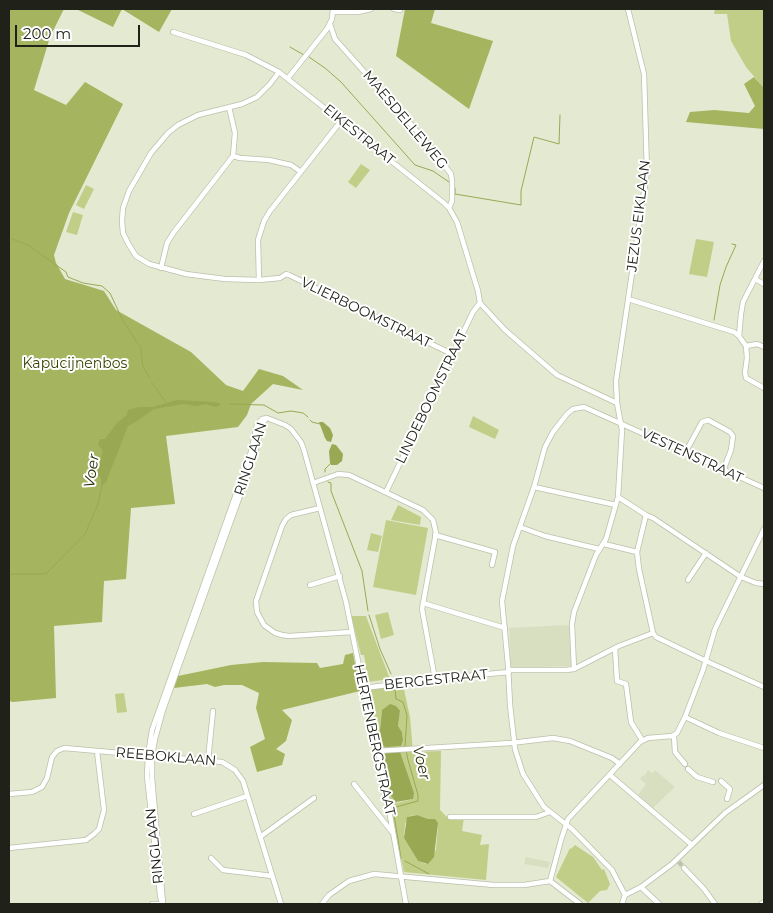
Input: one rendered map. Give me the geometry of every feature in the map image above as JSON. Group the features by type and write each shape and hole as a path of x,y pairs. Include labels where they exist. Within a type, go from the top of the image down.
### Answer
{"street":[{"path":"288,78 322,37 330,24 333,10 358,12 371,9"},
{"path":"394,9 400,10"},
{"name":"JEZUS EIKLAAN","path":"604,544 618,497 622,430 616,403 616,381 645,190 647,161 644,74 628,9"},
{"name":"MAESDELLEWEG","path":"330,24 335,39 423,138 451,174 452,201 450,208"},
{"name":"EIKESTRAAT","path":"173,32 246,54 279,72 450,208"},
{"path":"322,37 326,36 335,39"},
{"name":"VLIERBOOMSTRAAT","path":"279,72 257,97 242,104 198,115 178,125 168,133 151,153 129,191 123,208 123,233 136,256 149,264 161,268 225,280 280,278 286,274 452,354"},
{"path":"161,268 167,243 174,232 233,156 235,133 229,107"},
{"path":"259,280 257,252 259,232 270,211 342,121"},
{"path":"233,156 269,160 291,165 301,172"},
{"path":"450,208 478,291 480,304 505,330 557,376 616,403"},
{"path":"739,336 743,302 764,262"},
{"path":"755,279 764,284"},
{"path":"628,298 728,330 739,336 746,346 745,376 764,388"},
{"name":"LINDEBOOMSTRAAT","path":"386,492 473,312 480,304"},
{"path":"746,346 757,344 764,347"},
{"name":"VESTENSTRAAT","path":"625,895 613,872 566,824 544,807 526,779 518,762 514,743 502,600 514,546 545,447 553,432 567,414 573,409 584,407 764,488"},
{"name":"HERTENBERGSTRAAT","path":"267,418 288,427 298,437 340,576 380,760 406,904"},
{"name":"RINGLAAN","path":"163,904 164,895 150,756 161,717 254,454 261,426 267,418"},
{"path":"685,453 702,422 708,420 730,432 733,436 731,450 724,471"},
{"path":"313,483 345,474 427,513 435,525 435,535 422,609 435,679"},
{"path":"534,487 616,505"},
{"path":"618,497 653,518 740,577 764,584"},
{"path":"320,508 291,515 286,519 256,601 257,612 264,625 275,633 282,635 352,632"},
{"path":"646,515 638,552 639,569 653,633 656,637 764,687"},
{"path":"520,527 545,536 599,549"},
{"path":"713,782 697,777 675,752 674,736 685,717 706,661 715,629 764,529"},
{"path":"435,535 495,552 492,564"},
{"path":"638,552 604,544 599,549 574,612 572,624 574,668 615,648 653,633"},
{"path":"688,580 706,553"},
{"path":"310,584 340,576"},
{"path":"423,604 505,628"},
{"path":"615,648 616,681 626,684 631,722 642,740"},
{"name":"BERGESTRAAT","path":"364,688 509,671 574,668"},
{"path":"208,760 213,711"},
{"path":"685,717 705,727 764,748"},
{"path":"550,881 566,824 642,740 674,736"},
{"path":"377,751 514,743 549,738 564,740 606,756 620,764"},
{"name":"REEBOKLAAN","path":"9,794 32,792 42,787 52,757 60,749 68,748 222,762 234,770 243,781 281,904"},
{"path":"9,848 86,840 99,829 104,810 97,751"},
{"path":"610,775 692,846"},
{"path":"721,782 730,789 727,798 735,806"},
{"path":"354,784 392,832"},
{"path":"622,904 625,895 641,887 678,861 723,815 764,785"},
{"path":"194,814 247,796"},
{"path":"260,837 314,798"},
{"path":"450,817 536,817 550,812"},
{"path":"211,858 223,870 272,876"},
{"path":"684,868 715,904"},
{"path":"322,904 339,887 358,877 374,874 494,885 524,885 550,881 580,904"},
{"path":"641,887 659,904"},
{"path":"152,904 158,904"}],"shaded area":[{"path":"715,9 764,9 764,88 746,67 731,41 727,14 714,14"},
{"path":"361,164 370,170 356,188 348,182"},
{"path":"86,185 94,189 84,209 76,205"},
{"path":"73,212 83,215 77,235 66,232"},
{"path":"696,239 714,242 707,277 689,274"},
{"path":"177,400 212,402 220,403 220,405 215,407 206,404 196,406 184,404 154,409 128,426 106,482 101,487 101,478 97,475 103,450 98,445 100,439 105,439 117,423 127,415 128,410 139,407 153,407"},
{"path":"473,416 499,430 495,439 469,427"},
{"path":"319,422 323,422 330,428 333,435 331,442 325,438"},
{"path":"332,444 336,445 343,454 342,461 337,465 331,465 330,463 329,451"},
{"path":"398,505 421,517 420,525 391,520"},
{"path":"386,520 428,528 416,595 373,587"},
{"path":"371,533 382,536 378,552 367,550"},
{"path":"388,612 394,635 381,639 375,615"},
{"path":"351,616 366,616 390,679 368,682 364,655 361,655"},
{"path":"569,625 571,666 512,668 509,628"},
{"path":"403,685 410,717 413,752 441,751 440,810 447,817 464,817 462,831 482,835 480,845 489,844 486,880 404,872 367,694 373,688","holes":["382,710 400,711 398,726 402,732 403,740 385,747 379,739","387,753 413,799 397,803 391,796 384,755","416,815 433,819 438,826 436,850 426,864 418,861 404,838 405,824 409,816"]},
{"path":"124,693 127,712 117,713 115,694"},
{"path":"390,704 396,706 400,711 398,726 402,732 403,740 401,746 385,747 379,739 382,710"},
{"path":"400,752 414,793 413,799 396,802 391,796 384,755 386,753"},
{"path":"648,770 652,773 655,770 675,787 653,808 638,795 646,784 640,779"},
{"path":"417,815 428,819 435,819 438,823 434,857 428,864 418,861 404,838 407,817"},
{"path":"575,845 593,857 602,870 604,869 610,884 607,890 600,891 588,903 556,877 570,848"},
{"path":"526,857 550,862 548,868 524,864"}],"green space":[{"name":"Kapucijnenbos","path":"9,9 64,9 50,37 34,90 66,105 85,82 123,104 69,213 54,255 56,263 65,279 104,291 116,310 191,352 226,385 243,391 259,369 283,376 303,390 273,384 251,404 247,415 238,427 166,436 175,504 131,508 126,579 104,581 102,622 54,626 56,698 13,702 9,701"},
{"path":"76,9 122,9 113,27"},
{"path":"122,9 172,9 159,32"},
{"path":"405,9 435,9 431,23 493,41 469,109 396,56"},
{"path":"754,77 764,88 764,129 686,122 690,112 714,110 749,113 755,106 744,84"},
{"path":"353,653 360,691 282,710 292,720 286,741 276,749 285,754 282,765 257,772 250,747 265,739 256,708 259,693 242,685 215,687 207,684 174,688 178,676 231,665 263,662 317,663 320,668 343,664 345,655"}],"waterway":[{"path":"290,47 304,55"},
{"path":"309,57 341,82 415,165 433,171 449,182"},
{"path":"455,188 455,194 521,205 521,191 534,137 559,144 560,115"},
{"path":"12,239 28,245 66,272 68,277 83,283 102,286 110,293 123,321 141,348 143,367 150,378"},
{"path":"714,320 720,285 736,245 732,244"},
{"path":"152,383 166,402"},
{"name":"Voer","path":"230,404 264,405 278,413 291,411 303,413 308,417"},
{"name":"Voer","path":"310,420 320,424"},
{"name":"Voer","path":"325,472 325,469 330,464"},
{"name":"Voer","path":"328,482 331,483 331,491 362,571 368,611"},
{"name":"Voer","path":"9,574 46,574 85,534 98,504 102,486"},
{"name":"Voer","path":"369,615 380,649 391,674"},
{"name":"Voer","path":"395,689 396,699 403,702 407,715 405,746 418,795 418,801 393,809 401,858"},
{"name":"Voer","path":"405,861 429,874"}],"tunnel":[{"path":"679,862 684,868"}]}
